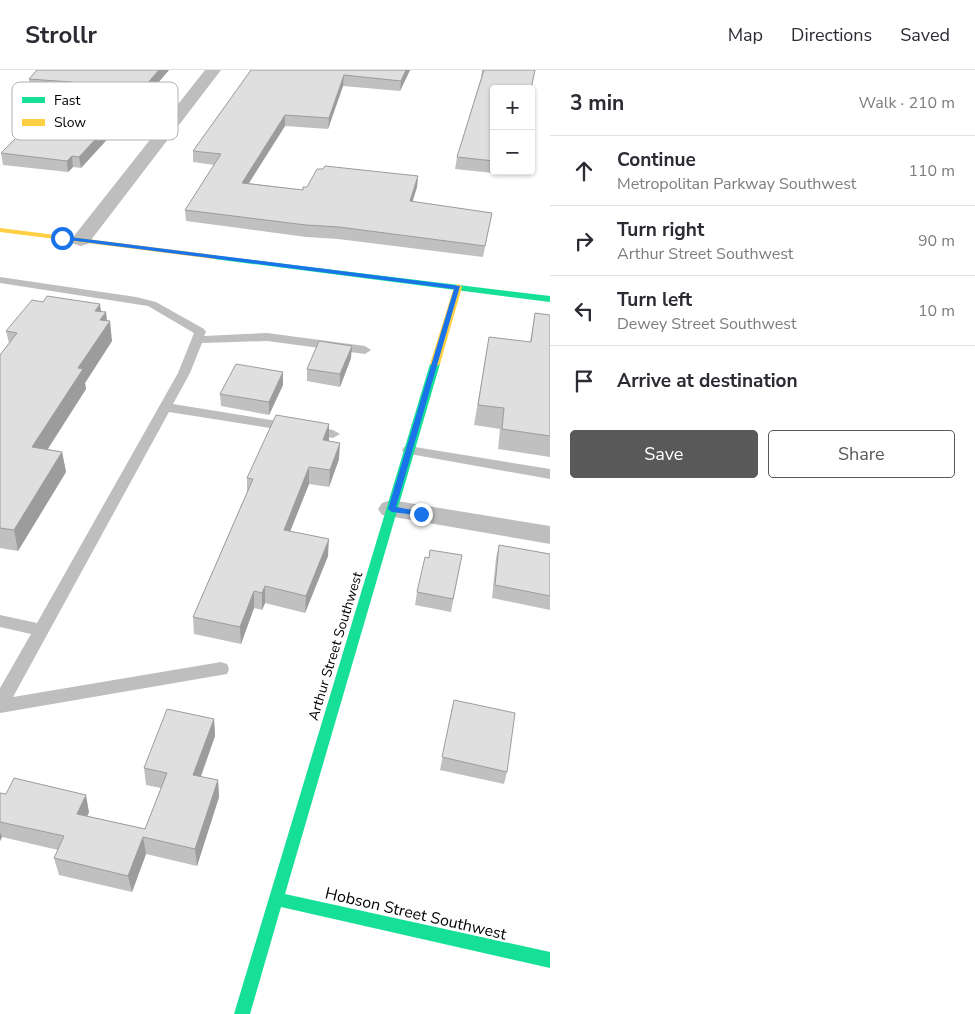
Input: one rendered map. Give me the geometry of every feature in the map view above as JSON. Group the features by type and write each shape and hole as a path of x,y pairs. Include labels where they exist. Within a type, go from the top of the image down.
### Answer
{"street":[{"path":"178,115 213,70"},
{"path":"81,240 159,140"},
{"path":"0,230 550,298"},
{"name":"Arthur Street Southwest","path":"242,1014 458,287"},
{"path":"392,509 550,535"},
{"name":"Hobson Street Southwest","path":"276,898 550,960"}],"lane":[{"path":"0,280 152,304 200,332 184,373 0,705"},
{"path":"197,340 267,337 364,350"},
{"path":"165,406 333,434"},
{"path":"409,450 550,474"},
{"path":"0,621 42,630"},
{"path":"0,705 221,669"}],"building":[{"path":"37,70 159,70 148,82 72,82 29,79"},
{"path":"251,70 406,70 401,81 344,75 329,118 285,115 242,183 303,190 303,187 307,187 317,169 323,169 325,166 418,176 410,201 492,213 485,246 185,210 221,154 193,151"},
{"path":"484,70 535,70 532,85 490,85 490,161 457,157"},
{"path":"14,140 95,140 79,157 72,156 67,161 1,153"},
{"path":"47,296 100,304 95,311 106,312 100,320 110,321 78,368 83,369 32,447 62,452 14,530 0,528 0,355 17,333 6,331 32,300 43,302"},
{"path":"535,313 550,315 550,436 502,429 504,408 478,405 489,337 531,342"},
{"path":"319,341 352,346 340,374 307,369"},
{"path":"236,364 283,372 269,402 220,394"},
{"path":"276,415 329,424 323,440 340,443 330,470 309,467 284,530 329,539 306,596 265,586 262,593 254,591 240,627 193,617 253,479 247,478"},
{"path":"499,545 550,554 550,596 495,585"},
{"path":"430,550 462,555 453,599 417,592 425,557 429,558"},
{"path":"454,700 515,713 507,772 442,757"},
{"path":"167,709 214,719 193,775 218,780 195,849 143,837 128,876 54,858 64,836 0,822 0,793 6,794 14,778 86,795 77,814 145,829 167,773 144,768"}],"traffic: fast":[{"path":"214,257 550,299"},
{"path":"242,1014 435,364"},
{"path":"276,899 550,960"}],"traffic: slow":[{"path":"0,230 214,257"},
{"path":"435,364 458,287"}],"route":[{"path":"62,238 458,287 392,509 421,514"}]}
